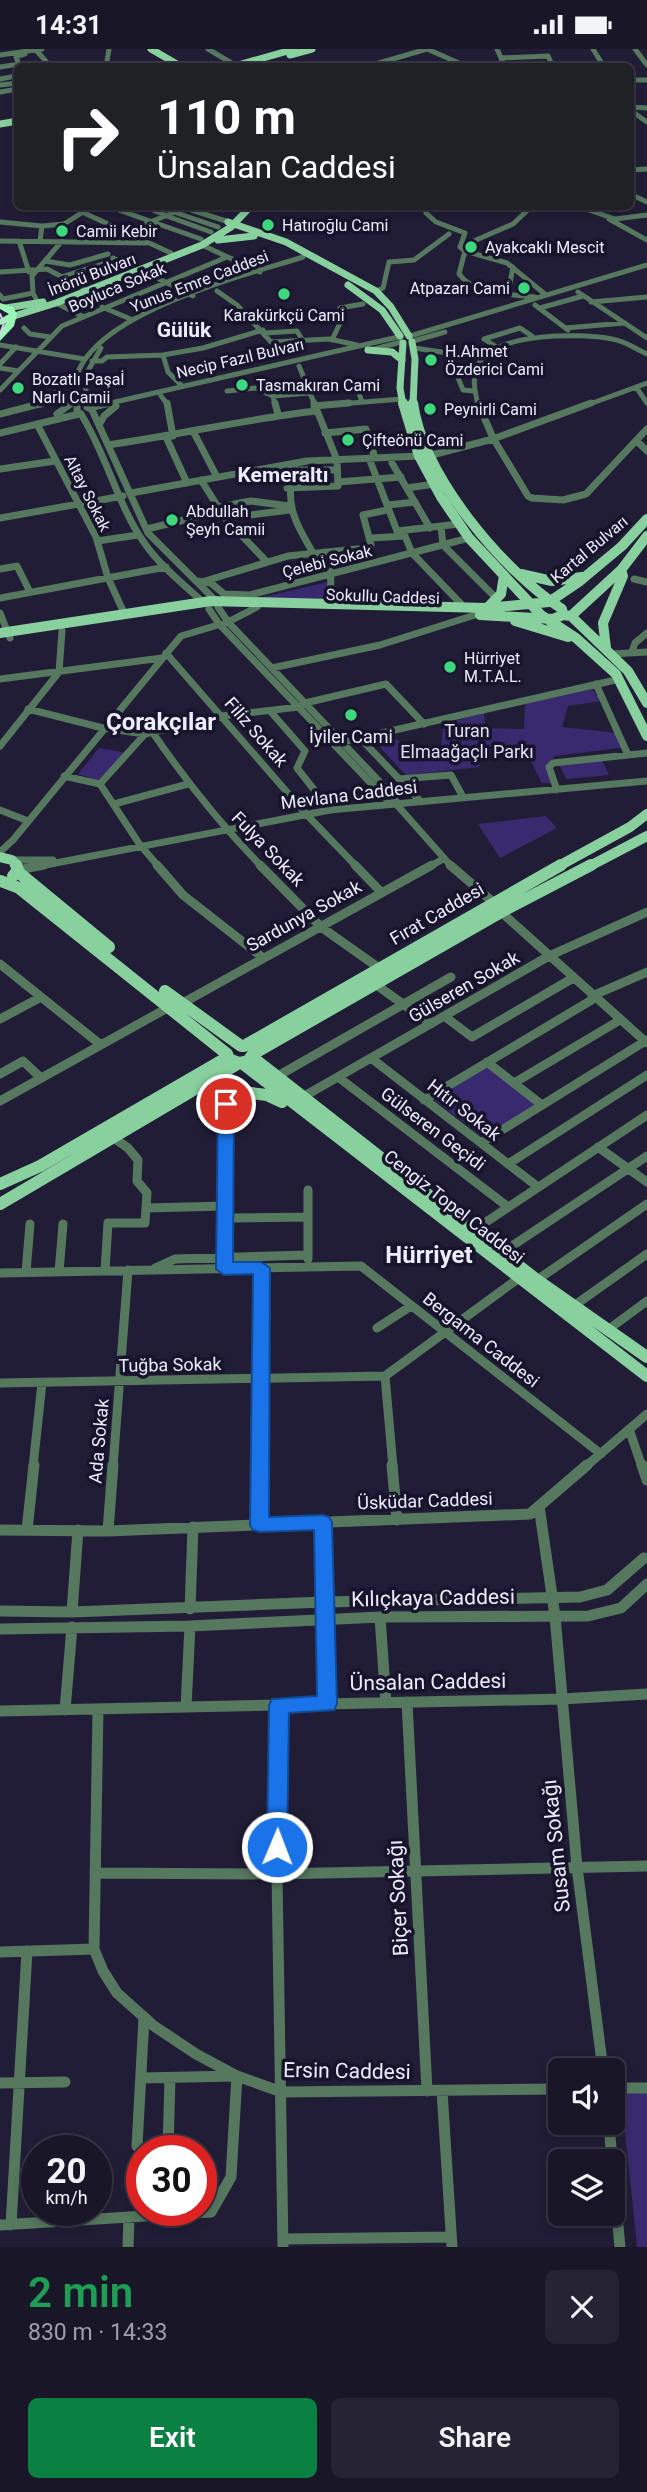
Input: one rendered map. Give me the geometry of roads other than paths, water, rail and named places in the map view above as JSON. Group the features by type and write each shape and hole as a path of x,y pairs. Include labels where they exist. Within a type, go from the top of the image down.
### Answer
{"highway":[{"path":"0,338 10,326 7,319 13,312 2,302"}],"main road":[{"path":"144,49 166,63"},
{"path":"151,49 174,63"},
{"path":"245,63 298,49"},
{"path":"267,63 313,49"},
{"path":"263,63 313,49"},
{"name":"İnönü Bulvarı","path":"7,319 56,303 202,243 244,210"},
{"path":"246,210 248,222 256,234 369,295"},
{"path":"224,226 286,242 369,295 407,340 414,412 452,495 482,536 518,573 609,651 633,677 647,703"},
{"name":"İnönü Bulvarı","path":"2,302 38,303 83,288 202,243 224,226"},
{"path":"202,243 256,234"},
{"path":"407,340 402,360 402,399 419,456 435,485 468,538 531,604 576,638 620,679 647,736"},
{"path":"364,348 392,352 402,360"},
{"name":"Kartal Bulvarı","path":"552,604 622,546 647,519"},
{"name":"Kartal Bulvarı","path":"567,615 621,570 643,546 647,536"},
{"path":"609,651 603,623 623,576 621,570"},
{"path":"518,573 552,581 586,576"},
{"path":"487,608 503,589 504,575"},
{"path":"543,615 544,607 552,604"},
{"name":"Sokullu Caddesi","path":"5,635 125,615 212,605 487,608 552,604"},
{"name":"Sokullu Caddesi","path":"5,635 62,631 212,605 498,616 543,615 556,618 567,615"},
{"path":"498,616 576,638"},
{"name":"Fırat Caddesi","path":"0,1204 111,1136 201,1087 241,1055 379,968 630,827 647,814"},
{"name":"Fırat Caddesi","path":"0,1184 40,1166 375,984 627,843 647,836"},
{"path":"627,843 647,846"},
{"path":"1,881 10,862"},
{"name":"Cengiz Topel Caddesi","path":"10,862 176,1005"},
{"name":"Cengiz Topel Caddesi","path":"1,881 19,888 176,1005 519,1278 647,1376"},
{"name":"Cengiz Topel Caddesi","path":"241,1055 276,1077 301,1104 647,1357"},
{"path":"201,1087 267,1095 301,1104"}],"street":[{"path":"0,57 38,49"},
{"path":"0,57 16,57 38,49"},
{"path":"208,49 229,63"},
{"path":"497,49 503,63"},
{"path":"635,49 647,65"},
{"path":"0,50 8,54"},
{"path":"378,63 434,50 460,63"},
{"path":"501,58 548,56 551,63"},
{"path":"16,57 17,63"},
{"path":"510,57 512,63"},
{"path":"0,222 42,226 64,224 86,210"},
{"path":"96,218 110,210"},
{"path":"120,210 202,243 260,272"},
{"path":"152,210 164,215 224,226"},
{"path":"123,243 127,233 177,210"},
{"path":"190,210 224,226"},
{"path":"426,210 433,220 465,232 459,274 463,282 479,289 543,296"},
{"path":"463,249 513,224 528,210"},
{"path":"588,210 647,240"},
{"path":"82,212 171,253"},
{"path":"105,222 126,212"},
{"path":"173,212 224,226"},
{"path":"608,218 627,219 647,215"},
{"path":"116,226 138,216"},
{"path":"8,241 12,224"},
{"path":"40,241 42,226"},
{"path":"332,340 341,321 340,308 383,288 389,262 416,259 449,234"},
{"path":"19,240 38,303"},
{"path":"0,241 146,243"},
{"path":"32,277 62,241"},
{"path":"45,261 71,265 108,254 113,243"},
{"path":"463,249 490,255 513,267 543,296"},
{"path":"108,254 193,296"},
{"name":"Boyluca Sokak","path":"0,390 62,326 227,257"},
{"name":"Yunus Emre Caddesi","path":"88,360 110,334 133,320 260,272 306,259"},
{"name":"Yunus Emre Caddesi","path":"88,360 126,328 306,259"},
{"path":"61,277 116,260"},
{"path":"508,293 513,267"},
{"path":"0,272 39,268 55,271 83,288"},
{"name":"Necip Fazıl Bulvarı","path":"407,340 543,296 647,268"},
{"name":"Necip Fazıl Bulvarı","path":"115,404 407,340 580,294 647,268"},
{"path":"217,291 228,297 265,334 282,342 299,363 326,433 337,465 338,487 287,488"},
{"path":"2,302 33,293"},
{"path":"580,294 625,323 647,341 635,348"},
{"path":"591,302 647,297"},
{"path":"56,303 82,316"},
{"path":"537,306 578,338"},
{"path":"102,307 133,320"},
{"path":"558,322 553,329 498,348 476,366 474,391 494,439 528,496 549,500 576,498 588,492 647,429"},
{"path":"565,328 625,323"},
{"path":"24,328 30,334 51,337"},
{"path":"498,348 484,339 520,328 532,336"},
{"path":"0,345 102,361 107,357 163,355 265,334 298,331 303,341"},
{"path":"523,339 611,339 647,354"},
{"path":"282,342 332,340 364,348"},
{"path":"407,340 455,354 453,365 463,390 474,391"},
{"path":"16,347 0,366 18,371"},
{"path":"163,355 168,372 182,386"},
{"path":"88,360 84,381 85,397 147,529 196,581 223,623 302,705 387,800 397,805 443,859 493,902"},
{"path":"88,360 77,382 76,400 79,412 88,424 123,495 138,534 166,567 212,605"},
{"name":"Necip Fazıl Bulvarı","path":"79,412 182,386 299,363"},
{"path":"432,455 494,439 647,383"},
{"path":"227,391 255,388 273,396 356,384 362,402"},
{"path":"636,387 647,403"},
{"path":"0,414 40,405 55,392"},
{"path":"161,396 168,405 169,437 187,483"},
{"path":"273,396 278,414"},
{"path":"85,397 115,404"},
{"path":"108,445 169,437 315,408 402,399"},
{"path":"59,417 76,400"},
{"path":"99,425 115,404"},
{"path":"0,433 79,412"},
{"path":"0,427 59,417 88,424"},
{"name":"Altay Sokak","path":"37,424 97,541 108,578 125,615"},
{"path":"326,433 366,429 378,479 397,531 405,536 412,553 464,607"},
{"path":"193,431 216,477"},
{"path":"637,441 647,451"},
{"path":"131,493 216,477 293,467 419,456"},
{"path":"0,469 55,461"},
{"path":"393,463 430,528"},
{"path":"293,467 287,488 289,508 313,552"},
{"path":"338,482 401,477"},
{"path":"201,480 225,518 267,562"},
{"path":"407,488 435,485"},
{"path":"0,518 123,495"},
{"path":"147,529 251,501 289,508"},
{"path":"205,581 267,562 313,552 368,548 371,538 363,515 415,502"},
{"path":"225,518 289,508"},
{"path":"397,531 459,524"},
{"path":"441,526 443,545 497,599"},
{"path":"97,541 138,534"},
{"path":"371,538 405,536"},
{"name":"Çelebi Sokak","path":"196,581 213,584 221,593 250,595 468,538"},
{"path":"324,552 331,574 330,605"},
{"path":"0,569 17,566 30,591"},
{"path":"0,598 166,567"},
{"path":"634,579 647,582"},
{"path":"10,862 13,840 181,636 223,623 257,607"},
{"path":"0,614 5,635"},
{"path":"234,629 242,615"},
{"path":"272,668 380,645 475,615"},
{"path":"223,623 234,629 272,668 302,705 342,742 395,798 397,805"},
{"path":"0,746 59,671 62,631"},
{"path":"632,652 635,643 647,633"},
{"path":"609,651 647,652"},
{"path":"0,679 164,656"},
{"name":"Filiz Sokak","path":"164,656 222,716 306,814 381,892"},
{"path":"342,742 620,679"},
{"path":"28,709 103,728 149,734 222,716 271,712 386,684 424,724"},
{"path":"596,684 628,755"},
{"path":"271,712 305,751 298,768 330,810"},
{"path":"100,784 149,734"},
{"name":"Fulya Sokak","path":"149,734 225,829 321,927 379,968"},
{"path":"360,738 421,802"},
{"path":"557,790 549,767 553,762 647,753"},
{"path":"399,779 451,775 463,797"},
{"path":"64,776 100,784 140,845 183,895 262,957"},
{"name":"Mevlana Caddesi","path":"10,862 58,860 330,810 647,781"},
{"path":"114,804 188,784"},
{"path":"0,810 28,821"},
{"name":"Sardunya Sokak","path":"176,1005 443,859"},
{"name":"Mevlana Caddesi","path":"29,881 58,860"},
{"path":"481,1143 646,1041 501,912"},
{"name":"Gülseren Sokak","path":"301,1104 338,1077 549,956 647,912"},
{"path":"0,964 101,1045"},
{"path":"424,1100 594,997 647,972"},
{"path":"276,1077 450,978"},
{"path":"444,1016 472,1037 573,978"},
{"path":"375,984 430,1024"},
{"path":"0,1019 41,997"},
{"path":"0,1101 176,1005"},
{"path":"514,1083 620,1020"},
{"name":"Hıtır Sokak","path":"371,1058 538,1187"},
{"path":"0,1074 23,1061 41,1078"},
{"path":"487,1062 542,1105"},
{"path":"508,1164 647,1075"},
{"name":"Gülseren Geçidi","path":"338,1077 508,1207"},
{"path":"224,1269 226,1089"},
{"path":"474,1230 647,1115"},
{"path":"105,1271 108,1223 145,1223 147,1193 137,1181 138,1160 128,1148 111,1136"},
{"path":"598,1147 647,1182"},
{"path":"503,1252 647,1156"},
{"path":"308,1190 309,1267"},
{"path":"537,1279 647,1204"},
{"path":"146,1208 225,1206"},
{"path":"225,1217 308,1217"},
{"path":"26,1272 30,1224"},
{"path":"59,1272 63,1224"},
{"path":"575,1305 647,1254"},
{"path":"149,1270 175,1259 308,1255"},
{"name":"Bergama Caddesi","path":"0,1273 361,1266 601,1454"},
{"path":"260,1525 261,1268"},
{"name":"Ada Sokak","path":"108,1531 128,1271"},
{"path":"397,1520 385,1376 519,1278"},
{"path":"609,1328 647,1301"},
{"path":"377,1328 411,1306"},
{"name":"Tuğba Sokak","path":"0,1383 385,1376"},
{"path":"27,1530 42,1383"},
{"name":"Üsküdar Caddesi","path":"0,1530 108,1531 530,1514 647,1414"},
{"path":"629,1429 647,1480"},
{"name":"Susam Sokağı","path":"539,1506 555,1616 576,1867 601,2058"},
{"path":"323,1522 327,1704"},
{"path":"190,1609 192,1528"},
{"path":"72,1612 78,1531"},
{"name":"Kılıçkaya Caddesi","path":"0,1611 72,1612 324,1602 580,1597 607,1590 646,1560"},
{"name":"Kılıçkaya Caddesi","path":"0,1629 190,1626 380,1617 588,1616 621,1608 647,1584"},
{"path":"380,1617 386,1703"},
{"path":"186,1707 190,1626"},
{"path":"65,1710 72,1627"},
{"name":"Ünsalan Caddesi","path":"0,1711 562,1699 647,1694"},
{"name":"Biçer Sokağı","path":"407,1702 428,2091"},
{"path":"279,1705 276,1874 283,2243 451,2242 442,2091"},
{"name":"Ersin Caddesi","path":"98,1709 94,1949 109,1982 125,2002 174,2040 237,2076 282,2092 548,2089"},
{"path":"95,1873 276,1874 647,1866"},
{"path":"0,1952 94,1949"},
{"path":"27,1951 19,2083 6,2225 126,2217"},
{"path":"138,2135 145,2018"},
{"path":"141,2078 237,2076 231,2177 217,2202"},
{"path":"168,2135 170,2078"},
{"path":"0,2083 65,2082"},
{"path":"625,2088 647,2088"},
{"path":"128,2247 129,2226"},
{"path":"618,2226 620,2247"}],"tram line":[{"path":"0,314 4,323 0,334"}],"place":[{"name":"Hatıroğlu Cami","path":"268,225"},
{"name":"Camii Kebir","path":"62,231"},
{"name":"Ayakcaklı Mescit","path":"471,247"},
{"name":"Atpazarı Cami","path":"524,288"},
{"name":"Karakürkçü Cami","path":"284,294"},
{"name":"H.Ahmet Özderici Cami","path":"431,360"},
{"name":"Tasmakıran Cami","path":"242,385"},
{"name":"Bozatlı Paşaİ Narlı Camii","path":"18,388"},
{"name":"Peynirli Cami","path":"430,409"},
{"name":"Çifteönü Cami","path":"348,440"},
{"name":"Abdullah Şeyh Camii","path":"172,520"},
{"name":"Hürriyet M.T.A.L.","path":"450,667"},
{"name":"İyiler Cami","path":"351,715"}],"district":[{"name":"Gülük","path":"184,330"},
{"name":"Kemeraltı","path":"283,475"},
{"name":"Çorakçılar","path":"161,722"},
{"name":"Hürriyet","path":"429,1255"}],"park label":[{"name":"Turan Elmaağaçlı Parkı","path":"467,742"}]}
